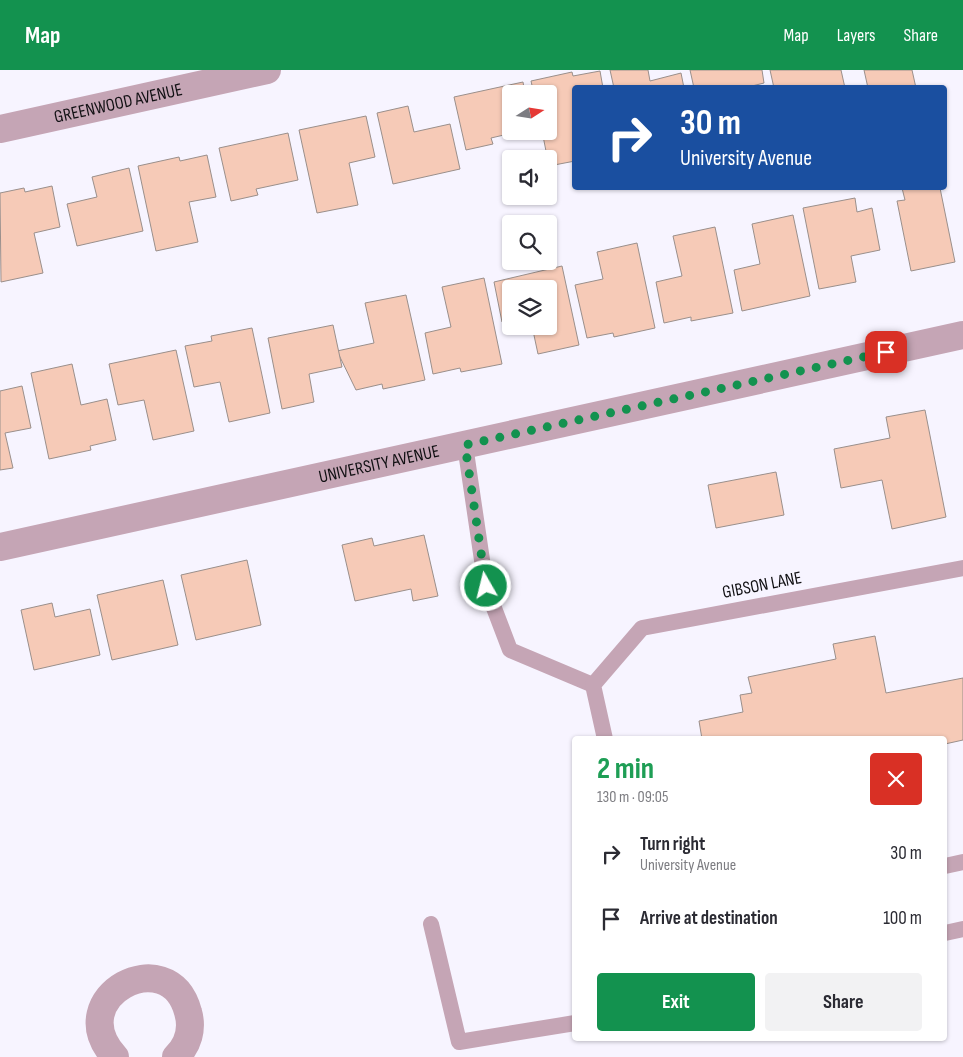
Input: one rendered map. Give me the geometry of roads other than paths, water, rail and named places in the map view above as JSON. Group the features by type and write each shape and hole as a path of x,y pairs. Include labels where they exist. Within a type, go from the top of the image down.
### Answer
{"street":[{"name":"GREENWOOD AVENUE","path":"0,129 267,70"},
{"name":"UNIVERSITY AVENUE","path":"0,547 963,335"},
{"path":"114,1057 107,1049 102,1036 100,1022 102,1008 110,995 120,985 133,979 149,978 164,982 177,991 186,1004 190,1019 190,1035 183,1050 176,1057"}],"lane":[{"path":"465,445 486,586 510,650 593,685 604,736"},
{"name":"GIBSON LANE","path":"593,685 642,628 963,568"},
{"path":"947,866 963,862"},
{"path":"431,924 459,1042 572,1023"},
{"path":"947,933 963,929"}]}
